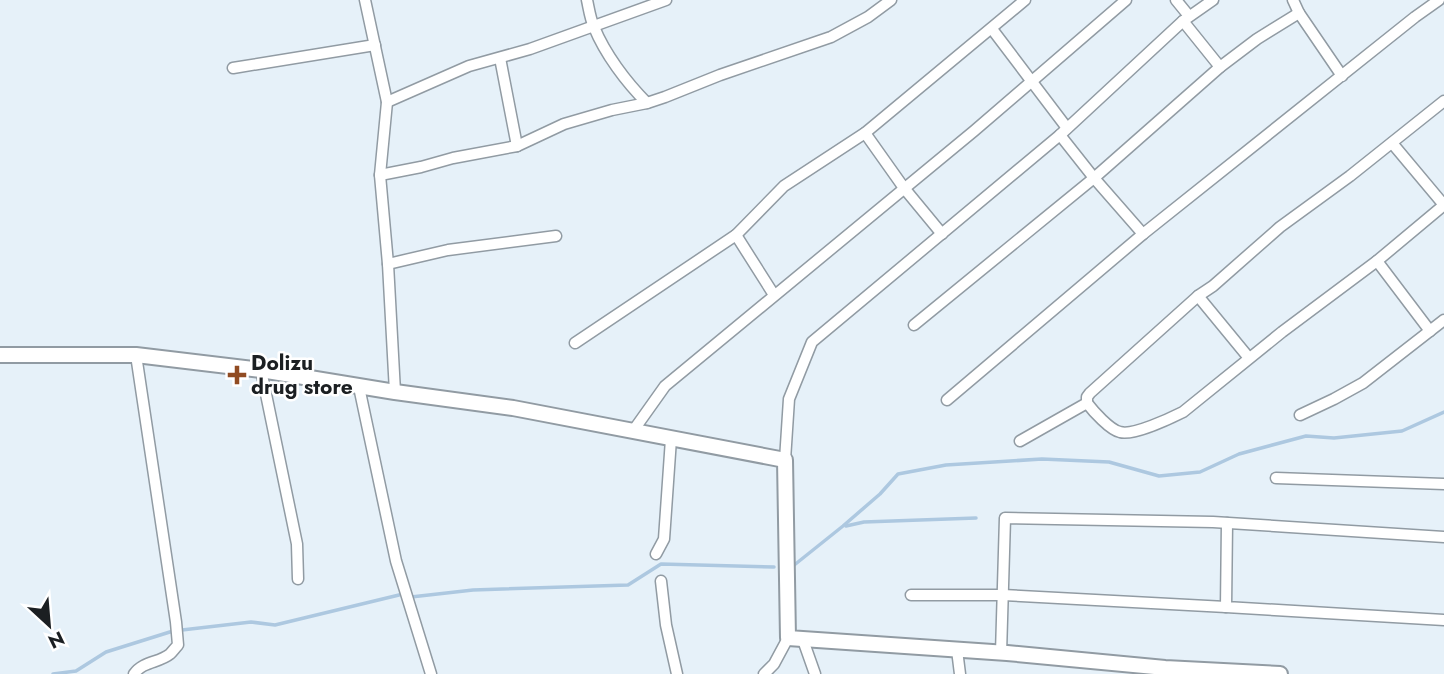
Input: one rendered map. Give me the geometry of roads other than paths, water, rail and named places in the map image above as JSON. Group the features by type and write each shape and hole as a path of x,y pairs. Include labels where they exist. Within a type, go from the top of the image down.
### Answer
{"street":[{"path":"366,0 387,102 380,176 395,393"},
{"path":"587,0 593,26 620,73 647,103"},
{"path":"387,102 469,66 530,50 667,0"},
{"path":"380,176 517,146 564,124 647,103 831,37 868,17 891,0"},
{"path":"575,343 736,235 784,186 864,133 1025,0"},
{"path":"633,431 665,386 1126,0"},
{"path":"1175,0 1220,67"},
{"path":"764,674 774,664 788,638 785,460 789,400 812,342 1063,131 1186,19 1213,0"},
{"path":"1293,0 1342,76"},
{"path":"947,400 1143,234 1439,0"},
{"path":"914,325 1094,178 1220,67 1299,13"},
{"path":"992,29 1032,81 1094,178 1143,234"},
{"path":"233,68 374,45"},
{"path":"500,58 517,146"},
{"path":"1392,143 1443,208 1183,412 1167,421 1127,433 1119,432 1087,403 1090,393 1198,296 1280,227 1444,101"},
{"path":"864,133 942,234"},
{"path":"736,235 774,295"},
{"path":"388,264 448,250 556,236"},
{"path":"1377,261 1430,331"},
{"path":"1198,296 1250,358"},
{"path":"1300,415 1363,383 1444,320"},
{"path":"0,355 136,355 261,370 395,393 513,408 785,460"},
{"path":"134,674 142,666 169,655 178,645 136,355"},
{"path":"261,370 297,544 298,579"},
{"path":"359,387 396,561 432,674"},
{"path":"1020,441 1087,403"},
{"path":"656,554 664,539 671,439"},
{"path":"1276,478 1444,484"},
{"path":"1001,653 1005,518 1227,523 1444,537"},
{"path":"1226,607 1227,523"},
{"path":"661,581 666,625 677,674"},
{"path":"911,595 1003,595 1444,620"},
{"path":"788,638 1280,674"},
{"path":"803,639 815,674"},
{"path":"957,650 960,674"}],"waterway":[{"path":"793,566 880,494 898,474 946,465 1042,459 1109,462 1159,476 1200,472 1239,454 1306,436 1334,438 1402,431 1444,412"},
{"path":"846,526 864,522 976,518"},
{"path":"411,597 473,590 628,585 661,564 774,567"},
{"path":"182,630 251,622 275,625 399,595"},
{"path":"53,674 76,671 106,652 173,631"}],"place":[{"name":"Dolizu drug store","path":"237,375"}]}
